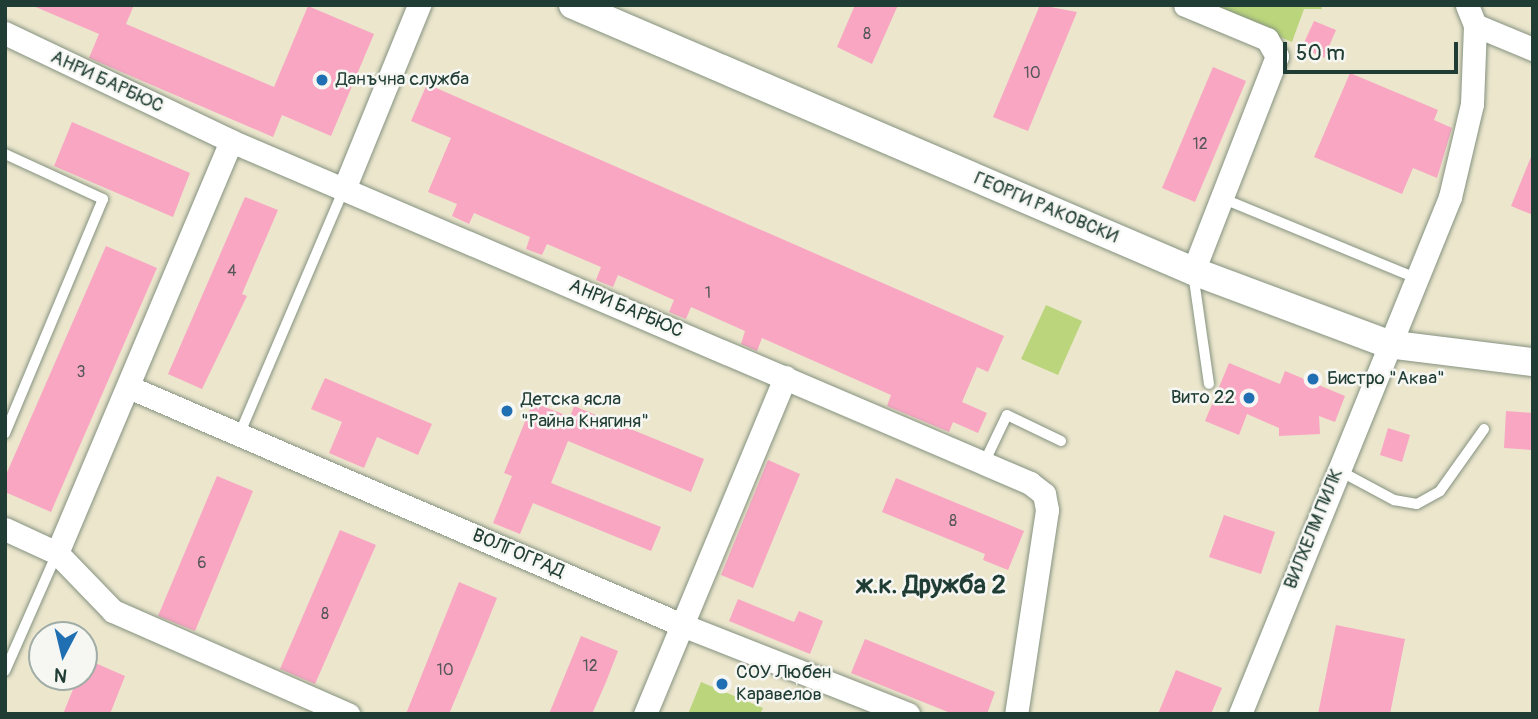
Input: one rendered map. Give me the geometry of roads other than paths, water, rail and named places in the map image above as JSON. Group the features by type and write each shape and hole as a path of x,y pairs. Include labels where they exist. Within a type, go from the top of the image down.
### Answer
{"street":[{"path":"344,189 419,5"},
{"name":"ГЕОРГИ РАКОВСКИ","path":"573,5 1193,271 1388,344 1533,362"},
{"path":"1185,5 1267,39 1277,56 1274,73 1193,271"},
{"path":"1471,15 1533,49"},
{"name":"ВИЛХЕЛМ ПИЛК","path":"1244,712 1416,278 1464,148 1471,15"},
{"name":"АНРИ БАРБЮС","path":"5,33 231,141 1030,483 1044,494 1047,510 1016,714"},
{"path":"57,553 131,388 231,141"},
{"path":"645,714 785,377"},
{"name":"ВОЛГОГРАД","path":"131,388 682,625 908,714"},
{"path":"5,529 57,553 113,611 348,714"}],"lane":[{"path":"5,154 103,199 9,412 5,433"},
{"path":"239,435 344,189"},
{"path":"1224,199 1416,278"},
{"path":"1193,271 1209,384"},
{"path":"984,463 1007,415 1061,441"},
{"path":"1338,470 1394,500 1417,504 1440,491 1484,429"},
{"path":"5,671 57,553"}],"place":[{"name":"Данъчна служба","path":"322,80"},
{"name":"Бистро \"Аква\"","path":"1313,379"},
{"name":"Вито 22","path":"1249,398"},
{"name":"Детска ясла \"Райна Княгиня\"","path":"507,411"},
{"name":"СОУ Любен Каравелов","path":"722,684"}],"district":[{"name":"ж.к. Дружба 2","path":"931,586"}]}
